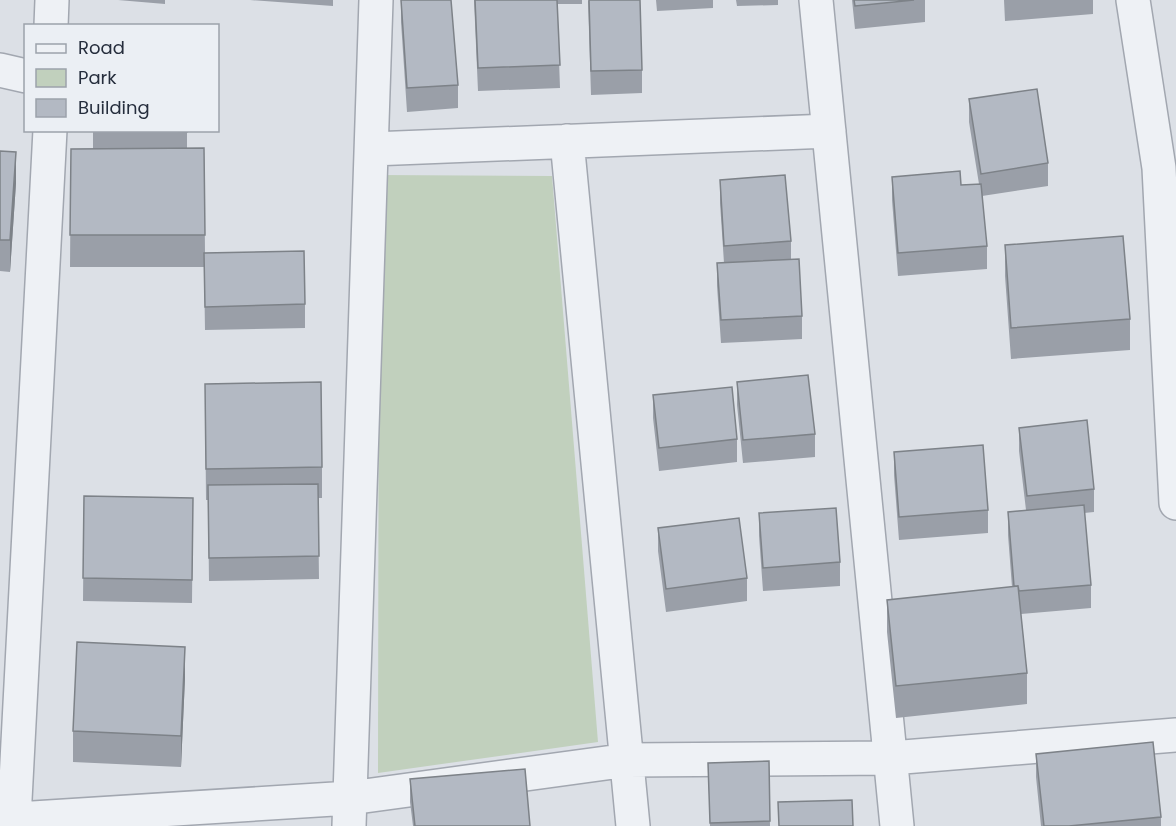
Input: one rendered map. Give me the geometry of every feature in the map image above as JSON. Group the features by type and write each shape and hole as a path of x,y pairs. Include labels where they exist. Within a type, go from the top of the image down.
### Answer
{"street":[{"path":"51,24 52,0"},
{"path":"350,812 376,0"},
{"path":"816,0 897,826"},
{"path":"1134,0 1160,168 1176,503"},
{"path":"0,70 24,76"},
{"path":"372,149 829,131"},
{"path":"50,132 7,819 350,812 628,760 891,758 1176,735"},
{"path":"567,141 633,826"}],"green space":[{"path":"379,175 552,176 598,742 378,773"}],"building":[{"path":"401,0 451,0 458,85 407,88"},
{"path":"475,0 557,0 560,65 478,68"},
{"path":"589,0 640,0 642,70 591,71"},
{"path":"854,0 914,0 855,6"},
{"path":"1037,89 1048,163 981,174 969,99"},
{"path":"204,148 205,235 70,235 71,149"},
{"path":"0,151 16,152 10,240 0,240"},
{"path":"960,171 961,185 981,184 987,246 898,253 892,177"},
{"path":"785,175 791,241 724,246 720,180"},
{"path":"1123,236 1130,319 1011,328 1005,245"},
{"path":"304,251 305,304 205,307 204,253"},
{"path":"799,259 802,316 721,320 717,263"},
{"path":"808,375 815,434 743,440 737,382"},
{"path":"321,382 322,467 206,469 205,384"},
{"path":"732,387 737,439 659,448 653,395"},
{"path":"1087,420 1094,489 1027,496 1019,428"},
{"path":"983,445 988,510 899,517 894,452"},
{"path":"318,484 319,556 209,558 208,485"},
{"path":"84,496 193,498 192,580 83,578"},
{"path":"1084,505 1091,585 1019,591 1018,586 1014,586 1008,512"},
{"path":"836,508 840,562 763,568 759,513"},
{"path":"739,518 747,578 666,589 658,528"},
{"path":"1018,586 1027,673 896,686 887,600"},
{"path":"77,642 185,647 181,736 73,731"},
{"path":"1153,742 1161,817 1069,826 1044,826 1036,754"},
{"path":"769,761 770,821 710,823 708,763"},
{"path":"525,769 530,826 415,826 410,779"},
{"path":"852,800 853,826 779,826 778,802"}]}
